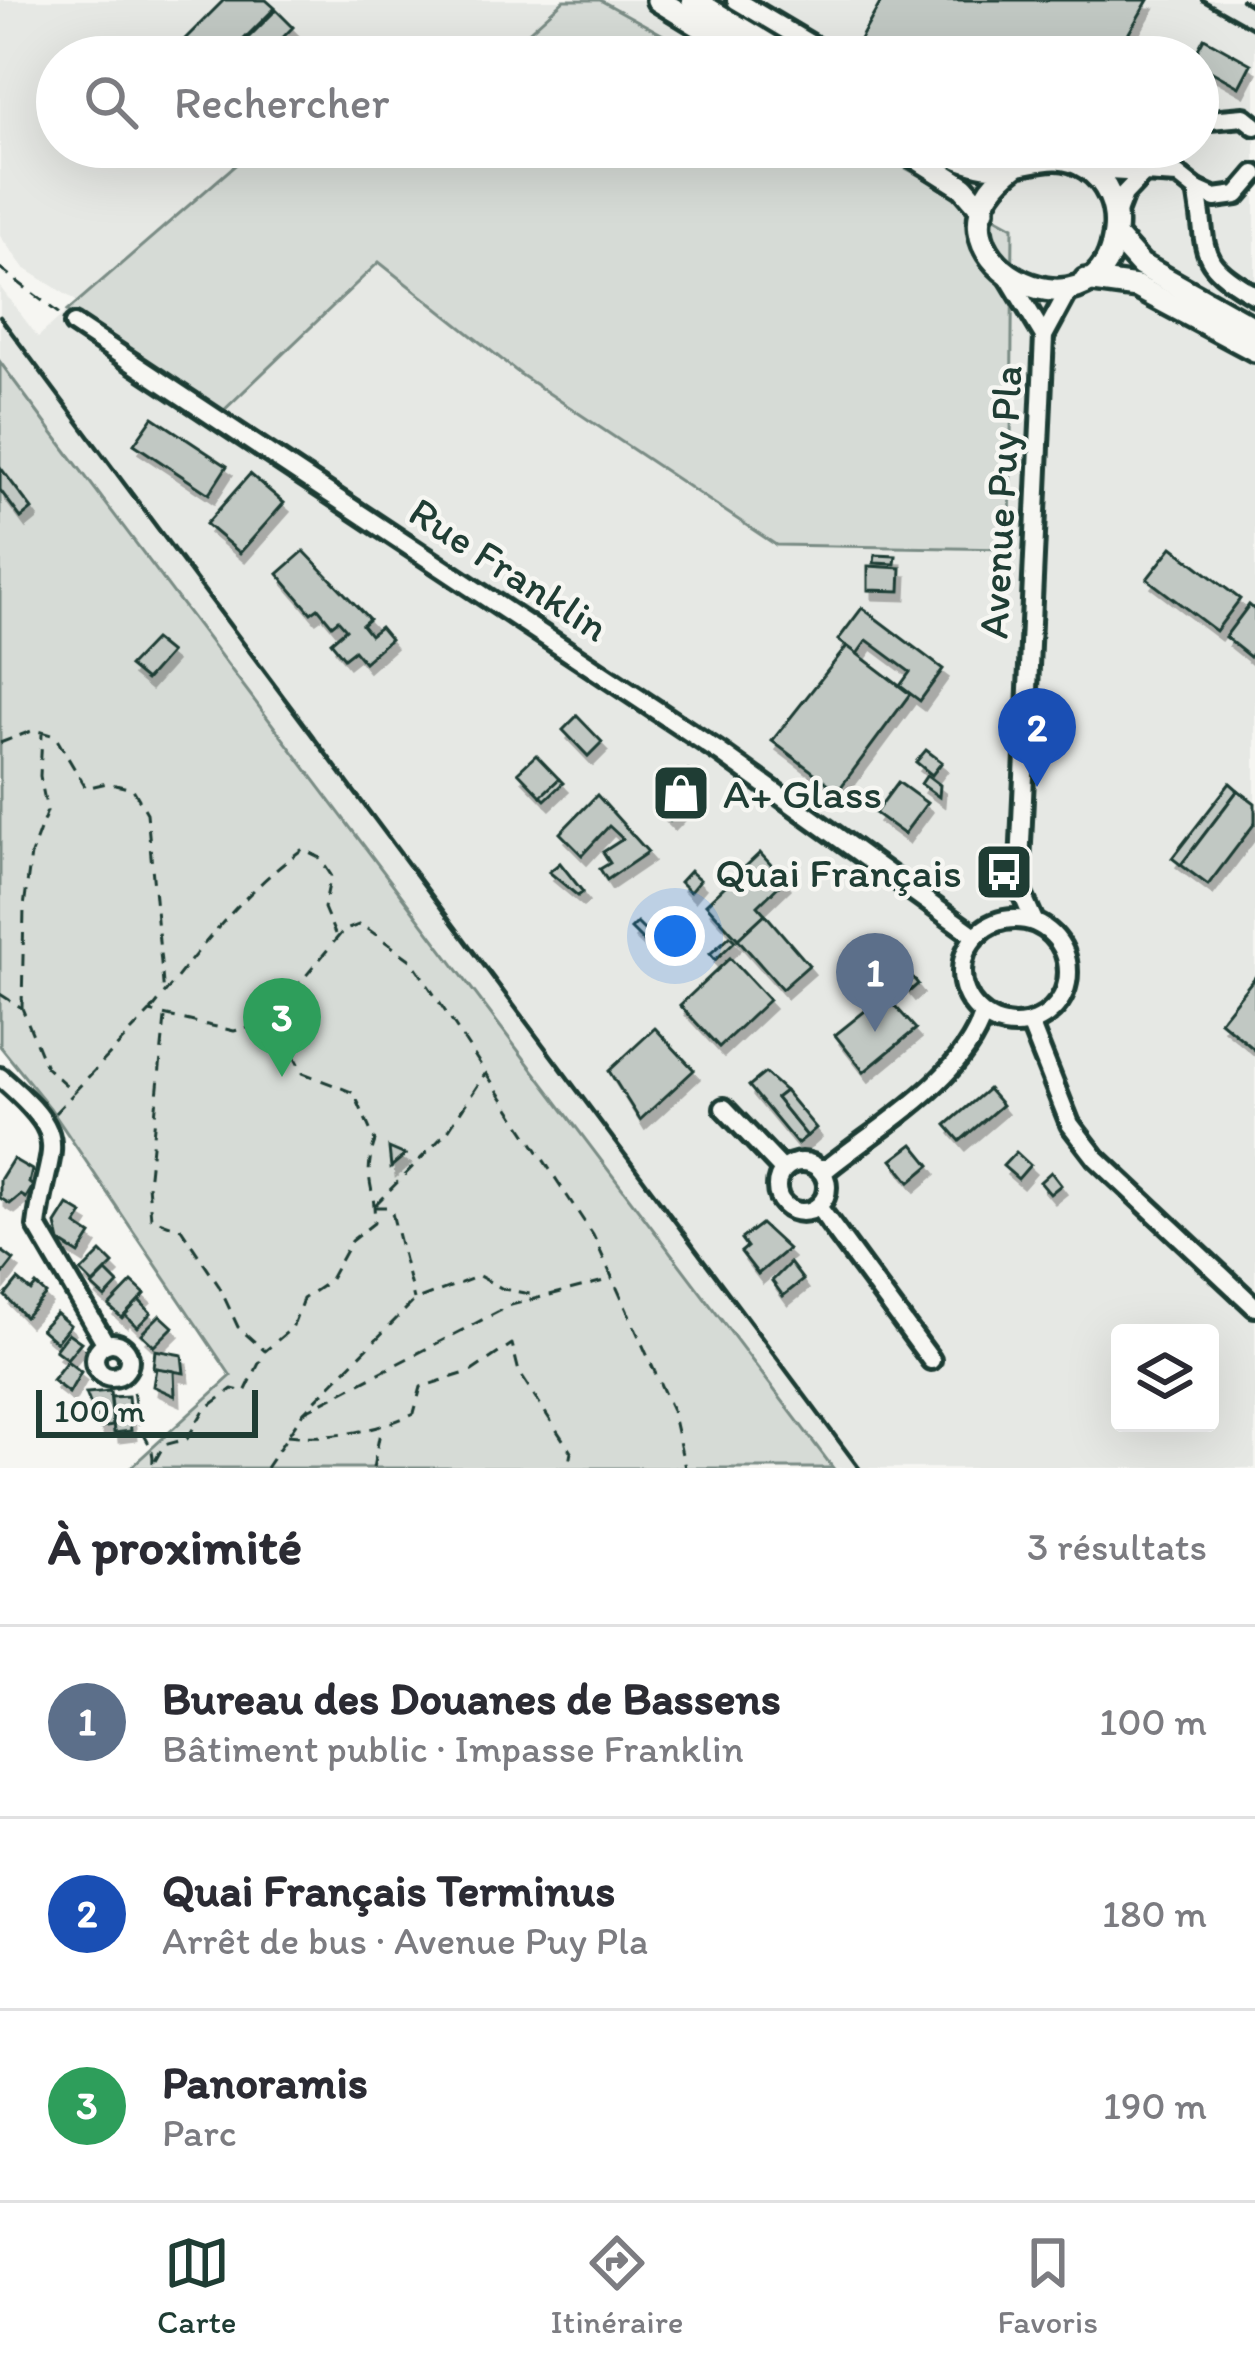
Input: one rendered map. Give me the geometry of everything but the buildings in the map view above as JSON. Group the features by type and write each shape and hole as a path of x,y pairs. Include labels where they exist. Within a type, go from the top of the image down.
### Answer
{"main road":[{"path":"658,0 717,36"},
{"path":"693,0 753,36"},
{"path":"933,168 963,187 983,210"},
{"path":"1013,168 989,191 983,210 986,248 1009,278 1028,288 1137,287 1255,350"},
{"path":"1078,284 1100,268 1116,226 1112,198 1085,168"},
{"path":"1116,226 1154,274 1255,329"}],"street":[{"path":"736,0 797,36"},
{"path":"1219,119 1244,117 1255,126"},
{"path":"1090,170 1178,175 1215,198 1237,195 1255,174"},
{"path":"1116,226 1124,194 1142,175"},
{"path":"1197,190 1202,254 1220,276 1255,295"},
{"name":"Avenue Puy Pla","path":"1009,278 1044,336"},
{"name":"Avenue Puy Pla","path":"1034,921 1019,887 1044,336 1078,284"},
{"name":"Rue Franklin","path":"74,324 721,753 974,936"},
{"path":"995,922 1034,921 1060,942 1068,974 1057,1005 1030,1023 998,1023 983,1015 963,986 965,951 974,936 995,922 1019,887"},
{"path":"819,1208 800,1213 780,1201 776,1184 783,1169 804,1161 828,1168 953,1064 974,1043 983,1015"},
{"path":"1030,1023 1070,1124 1096,1158 1255,1307"},
{"path":"0,1077 45,1121 54,1161 37,1226 106,1344 121,1344 128,1352 128,1367 122,1375"},
{"path":"724,1108 783,1169"},
{"path":"819,1208 828,1185 820,1168"},
{"path":"819,1208 931,1360"}],"path":[{"path":"0,268 74,324"},
{"path":"0,743 34,730 55,736 86,788 107,783 134,789 146,813 164,995"},
{"path":"42,732 40,776 47,811 31,854 24,907 22,1008 46,1067 74,1092"},
{"path":"45,1121 150,1012 209,936 271,872 303,849 319,857 332,875 324,908 326,922 338,937"},
{"path":"150,1012 234,1031 266,1024 338,937 362,924 412,961 593,1235 672,1410 685,1468"},
{"path":"0,994 22,1008"},
{"path":"165,1016 148,1185 151,1218 181,1229 219,1286 238,1327 265,1351"},
{"path":"152,1468 164,1445 188,1439 204,1410 232,1389 245,1392 265,1351 292,1328 303,1299 328,1281 351,1241 374,1223 365,1169 375,1142 354,1093 303,1072 284,1038 266,1024"},
{"path":"374,1207 448,1131 486,1074"},
{"path":"374,1207 388,1207 392,1214 414,1301"},
{"path":"266,1468 302,1413 414,1301 479,1276 503,1289 536,1295"},
{"path":"302,1413 536,1295 615,1278"},
{"path":"287,1436 315,1439 349,1430 380,1431 414,1413 421,1387 472,1371 512,1344 519,1372 571,1452 568,1468"},
{"path":"122,1375 138,1396 138,1423 155,1461"},
{"path":"373,1468 380,1431"}],"shaded area":[{"path":"0,0 564,0 524,36 36,36 36,168 232,168 78,302 24,268 0,236"},
{"path":"564,0 600,0 665,36 524,36"},
{"path":"600,0 1255,0 1255,1468 833,1468 0,362 0,287 38,337 67,311 221,413 378,262 520,374 1009,549 1012,227 905,168 1219,168 1219,36 665,36"},
{"path":"232,168 905,168 1013,227 1010,549 776,545 520,374 379,262 221,413 67,311"},
{"path":"0,362 833,1468 130,1468 231,1376 50,1108 0,1046"}],"railway":[{"path":"1202,0 1255,30"},
{"path":"1242,0 1255,8"},
{"path":"0,317 859,1468"}],"place":[{"name":"Quai Français Terminus","path":"1037,787"},
{"name":"A+ Glass","path":"681,793"},
{"name":"Quai Français","path":"1004,872"},
{"name":"Bureau des Douanes de Bassens","path":"875,1032"},
{"name":"Panoramis","path":"282,1077"}]}
